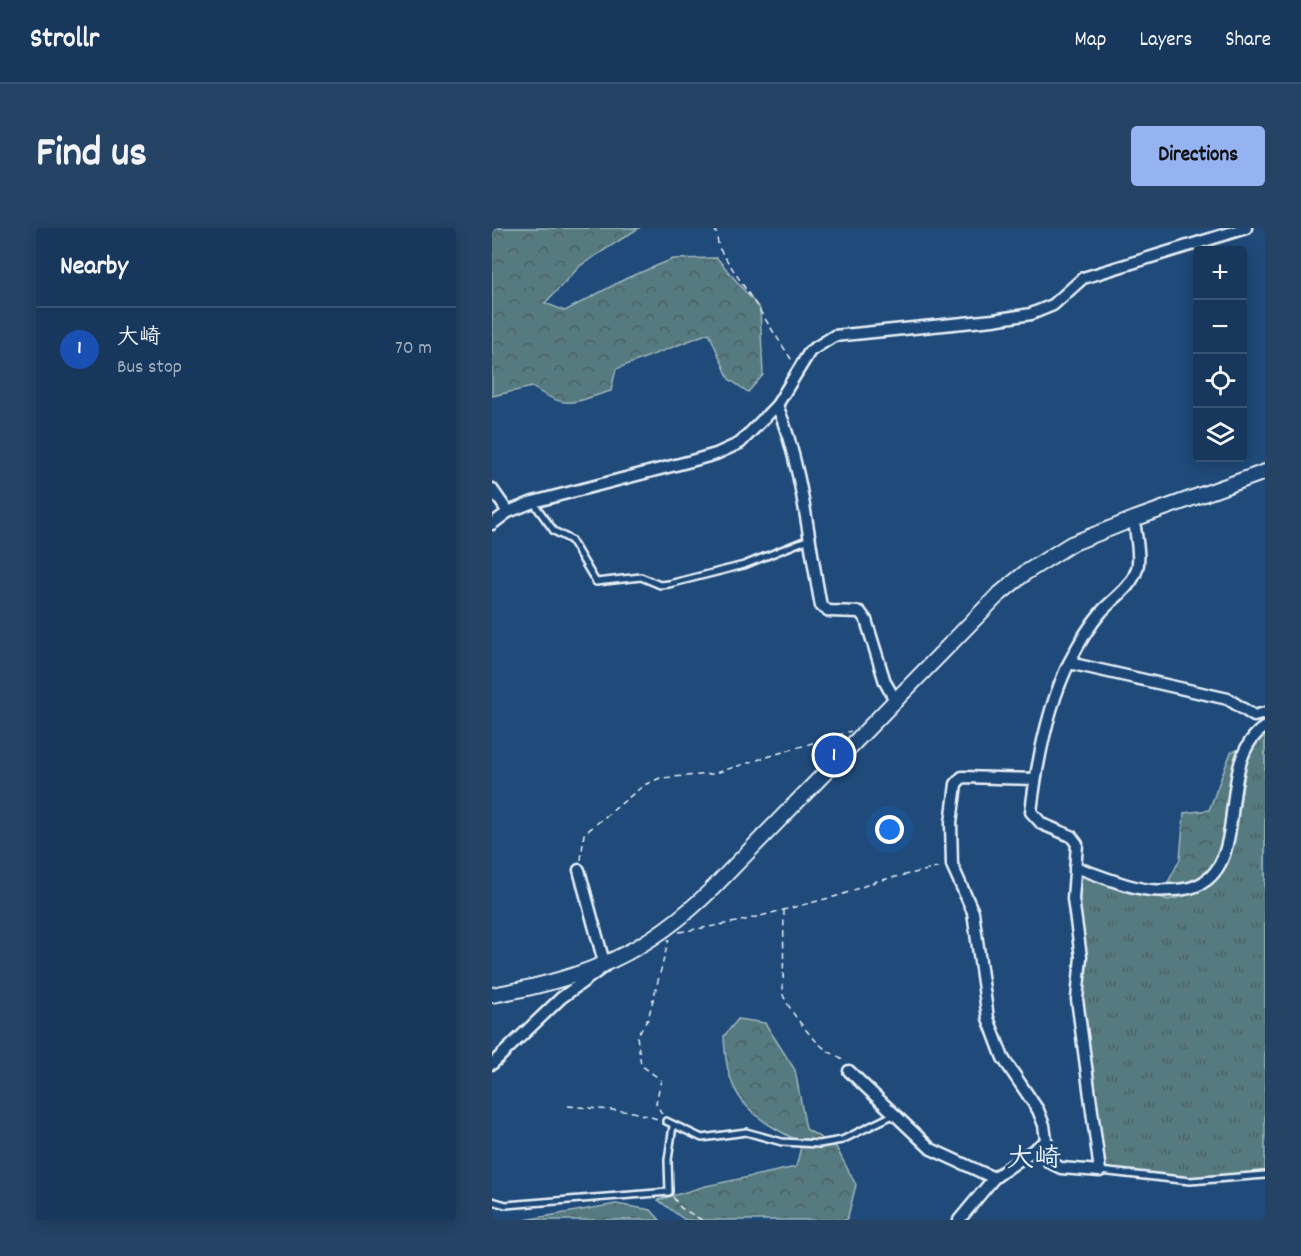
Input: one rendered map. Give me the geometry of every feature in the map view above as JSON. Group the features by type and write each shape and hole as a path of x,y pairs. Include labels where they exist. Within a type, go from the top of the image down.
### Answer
{"street":[{"path":"492,524 508,512 533,502 716,454 740,443 777,405 810,351 834,336 1031,314 1053,305 1083,278 1246,228"},
{"path":"777,405 788,432 821,606 829,611 860,612 866,620 885,682 894,700"},
{"path":"492,1064 561,998 605,966 671,931 894,700 997,596 1025,573 1071,544 1265,472"},
{"path":"492,489 508,512"},
{"path":"1035,779 962,777 956,784 951,824 952,865 973,912 988,1018 1003,1058 1038,1110 1044,1125 1049,1162 1061,1168 1100,1171 1077,999 1081,957 1073,899 1077,844 1071,836 1042,824 1031,812 1035,779 1055,698 1069,663 1084,634 1131,583 1138,566 1134,519"},
{"path":"1069,663 1228,699 1254,716 1265,713"},
{"path":"1075,867 1149,890 1189,890 1208,879 1217,872 1224,856 1239,761 1254,734 1265,727"},
{"path":"579,870 605,966"},
{"path":"492,995 557,982 605,966"},
{"path":"849,1071 932,1149 994,1178"},
{"path":"959,1220 994,1178 1045,1142"}],"lane":[{"path":"533,502 554,531 571,540 596,582 641,577 660,585 669,584 744,565 809,539"},
{"path":"666,1121 702,1138 746,1132 782,1142 819,1144 842,1140 895,1114"},
{"path":"492,1201 506,1205 669,1192 668,1160 673,1126"},
{"path":"1100,1171 1190,1181 1265,1175"}],"path":[{"path":"715,228 719,248 788,351 796,371"},
{"path":"579,870 585,844 584,834 644,785 660,778 712,774 735,768 849,730 864,732"},
{"path":"666,1121 656,1103 661,1080 641,1065 637,1036 648,1018 671,931 737,922 841,895 877,881 952,865"},
{"path":"784,909 783,994 788,1007 825,1050 841,1057 849,1071"},
{"path":"568,1106 633,1112 666,1121"},
{"path":"669,1192 681,1208 702,1220"}],"green space":[{"path":"492,228 639,228 581,265 545,303 565,311 627,278 673,259 717,258 760,309 763,375 748,392 729,379 709,333 616,369 611,391 578,401 563,402 544,395 532,387 492,396"},
{"path":"1265,733 1265,1175 1190,1181 1100,1171 1082,1031 1075,867 1168,900 1194,894 1220,876 1232,848 1247,762 1257,738"},
{"path":"1265,741 1265,962 1150,917 1180,859 1184,813 1209,810 1231,752"},
{"path":"738,1019 765,1023 795,1070 806,1129 836,1147 856,1185 847,1220 685,1220 658,1200 706,1186 796,1167 802,1143 755,1114 744,1103 730,1076 724,1036"},
{"path":"616,1204 651,1210 660,1220 525,1220"}],"place":[{"name":"大崎","path":"834,755"}],"district":[{"name":"大崎","path":"1034,1160"}]}
